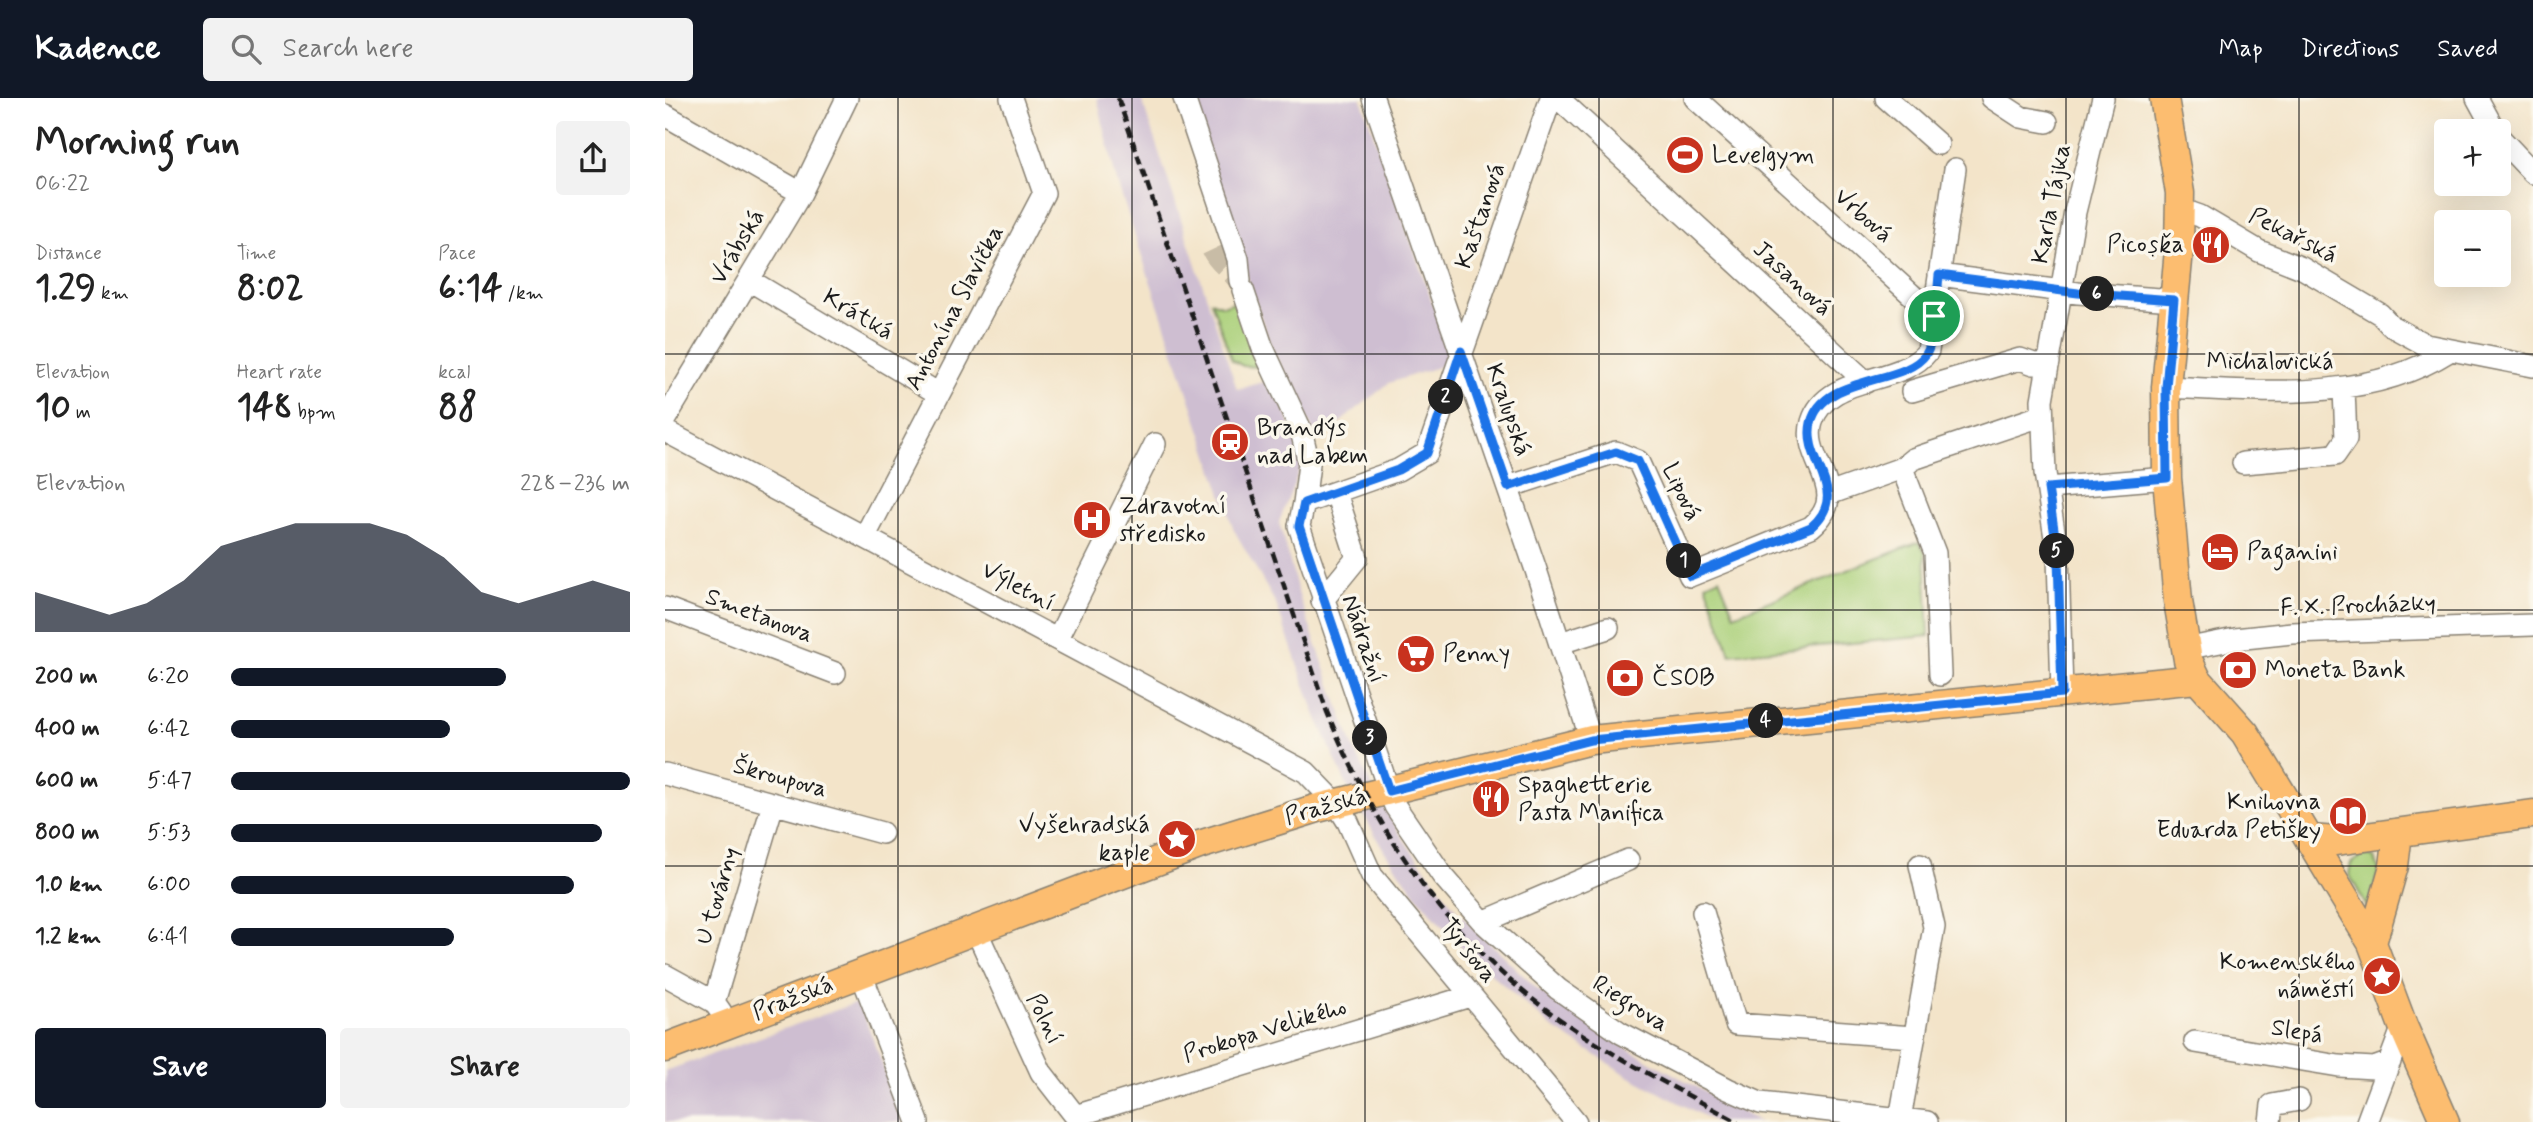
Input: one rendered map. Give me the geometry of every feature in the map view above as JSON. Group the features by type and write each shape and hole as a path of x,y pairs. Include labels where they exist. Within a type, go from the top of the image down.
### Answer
{"main road":[{"path":"2164,98 2180,209 2166,387 2168,470 2185,649 2197,679 2245,733 2372,943 2403,1026 2445,1122"},
{"name":"Pražská","path":"665,1048 720,1013 861,973 1199,845 1336,803 1591,740 2197,679"},
{"path":"2311,839 2336,841 2533,814"},
{"path":"2372,943 2394,866 2398,833"}],"street":[{"name":"Vrábská","path":"665,419 801,193 847,98"},
{"name":"Antonína Slavíčka","path":"865,536 1044,193 1011,98"},
{"name":"Nádražní","path":"1184,98 1238,259 1241,286 1262,346 1301,430 1309,464 1299,526 1322,601 1389,791"},
{"name":"Kralupská","path":"1373,98 1508,487 1591,740"},
{"name":"Kaštanová","path":"1461,351 1551,98"},
{"name":"Jasanová","path":"1558,98 1866,382"},
{"name":"Vrbová","path":"1695,98 1934,316"},
{"path":"1886,98 1938,144"},
{"path":"1992,98 2021,117 2047,122"},
{"name":"Karla Tájka","path":"2062,693 2059,569 2041,416 2075,212 2103,98"},
{"path":"2477,98 2488,119"},
{"path":"665,115 801,193"},
{"path":"2511,150 2533,173"},
{"path":"1955,169 1928,351 1919,362 1841,390 1822,403 1812,421 1810,436 1829,494 1902,468 1913,459 2041,416"},
{"name":"Pekařská","path":"2180,209 2200,216 2259,251 2302,268 2425,345 2489,358"},
{"path":"1939,275 2174,300"},
{"name":"Krátká","path":"749,281 939,394"},
{"path":"1304,503 1398,470 1427,453 1461,351"},
{"name":"Michalovická","path":"2166,387 2239,391 2344,389 2405,374 2449,351"},
{"path":"2489,358 2533,366"},
{"path":"2489,358 2533,377"},
{"path":"1912,391 2020,359 2034,364 2049,363"},
{"path":"2243,463 2335,455 2346,439 2344,389"},
{"name":"Výletní","path":"665,431 1306,772 1336,803"},
{"path":"1058,638 1155,444"},
{"name":"Lipová","path":"1508,487 1616,452 1638,461 1690,576 1811,527 1822,517 1829,494"},
{"path":"1902,468 1935,553 1940,675"},
{"path":"2048,488 2168,470"},
{"path":"1322,601 1357,558 1336,493"},
{"name":"Smetanova","path":"665,608 835,673"},
{"name":"F. X. Procházky","path":"2185,649 2235,639 2291,633 2533,625"},
{"path":"1560,642 1608,628"},
{"name":"Škroupova","path":"665,774 882,833"},
{"name":"Riegrova","path":"1389,791 1395,806 1442,875 1483,922 1558,989 1611,1026 1744,1097 1760,1102 1927,1122"},
{"name":"Tyršova","path":"1336,803 1372,876 1471,996 1565,1119"},
{"name":"U továrny","path":"720,1013 773,804"},
{"path":"1483,922 1628,860"},
{"path":"1900,1119 1934,928 1920,865"},
{"path":"1703,912 1736,1024 1913,1037"},
{"name":"Polní","path":"976,930 1020,1032 1041,1072 1078,1119"},
{"path":"861,973 918,1122"},
{"path":"665,975 720,1013"},
{"name":"Prokopa Velikého","path":"1078,1119 1471,996"},
{"path":"2367,1122 2403,1026"},
{"name":"Slepá","path":"2195,1042 2339,1066 2374,1068 2389,1062"},
{"path":"2270,1122 2272,1105 2299,1100"}],"shaded area":[{"path":"1097,98 1141,98 1237,389 1274,379 1303,461 1279,522 1300,599 1352,744 1374,791 1404,840 1457,911 1537,989 1610,1039 1760,1122 1715,1122 1630,1077 1550,1026 1464,950 1420,900 1385,852 1348,788 1316,716 1276,604 1234,530 1117,182"},
{"path":"1187,98 1361,98 1453,362 1389,383 1318,440 1271,347"},
{"path":"859,1002 904,1122 665,1122 665,1071"}],"green space":[{"path":"1211,301 1223,306 1237,301 1261,367 1243,366 1232,360"},
{"path":"1919,542 1925,552 1929,636 1730,654 1706,584 1719,578 1734,615"},
{"path":"2365,855 2374,858 2379,869 2368,909 2349,874 2351,863"}],"tunnel":[{"path":"1212,250 1243,290"}],"railway":[{"path":"1118,98 1327,712 1347,756 1393,841 1450,920 1519,988 1558,1018 1602,1046 1738,1122"}],"place":[{"name":"Levelgym","path":"1685,155"},
{"name":"Picoṣ̌ka","path":"2211,245"},
{"name":"Brandýs nad Labem","path":"1230,442"},
{"name":"Zdravotní středisko","path":"1092,520"},
{"name":"Paganini","path":"2220,552"},
{"name":"Penny","path":"1416,654"},
{"name":"Moneta Bank","path":"2238,670"},
{"name":"ČSOB","path":"1625,678"},
{"name":"Spaghetterie Pasta Manifica","path":"1491,799"},
{"name":"Knihovna Eduarda Petišky","path":"2348,816"},
{"name":"Vyšehradská kaple","path":"1177,839"},
{"name":"Komenského náměstí","path":"2382,976"}],"route":[{"path":"1939,275 2078,293 2174,300 2166,387 2169,461 2167,478 2048,488 2058,557 2062,693 1591,740 1389,791 1299,526 1304,503 1398,470 1427,453 1461,351 1508,487 1616,452 1638,461 1690,576 1811,527 1822,517 1828,506 1829,494 1810,436 1812,421 1822,403 1841,390 1919,362 1928,351 1934,316 1939,275"}]}
